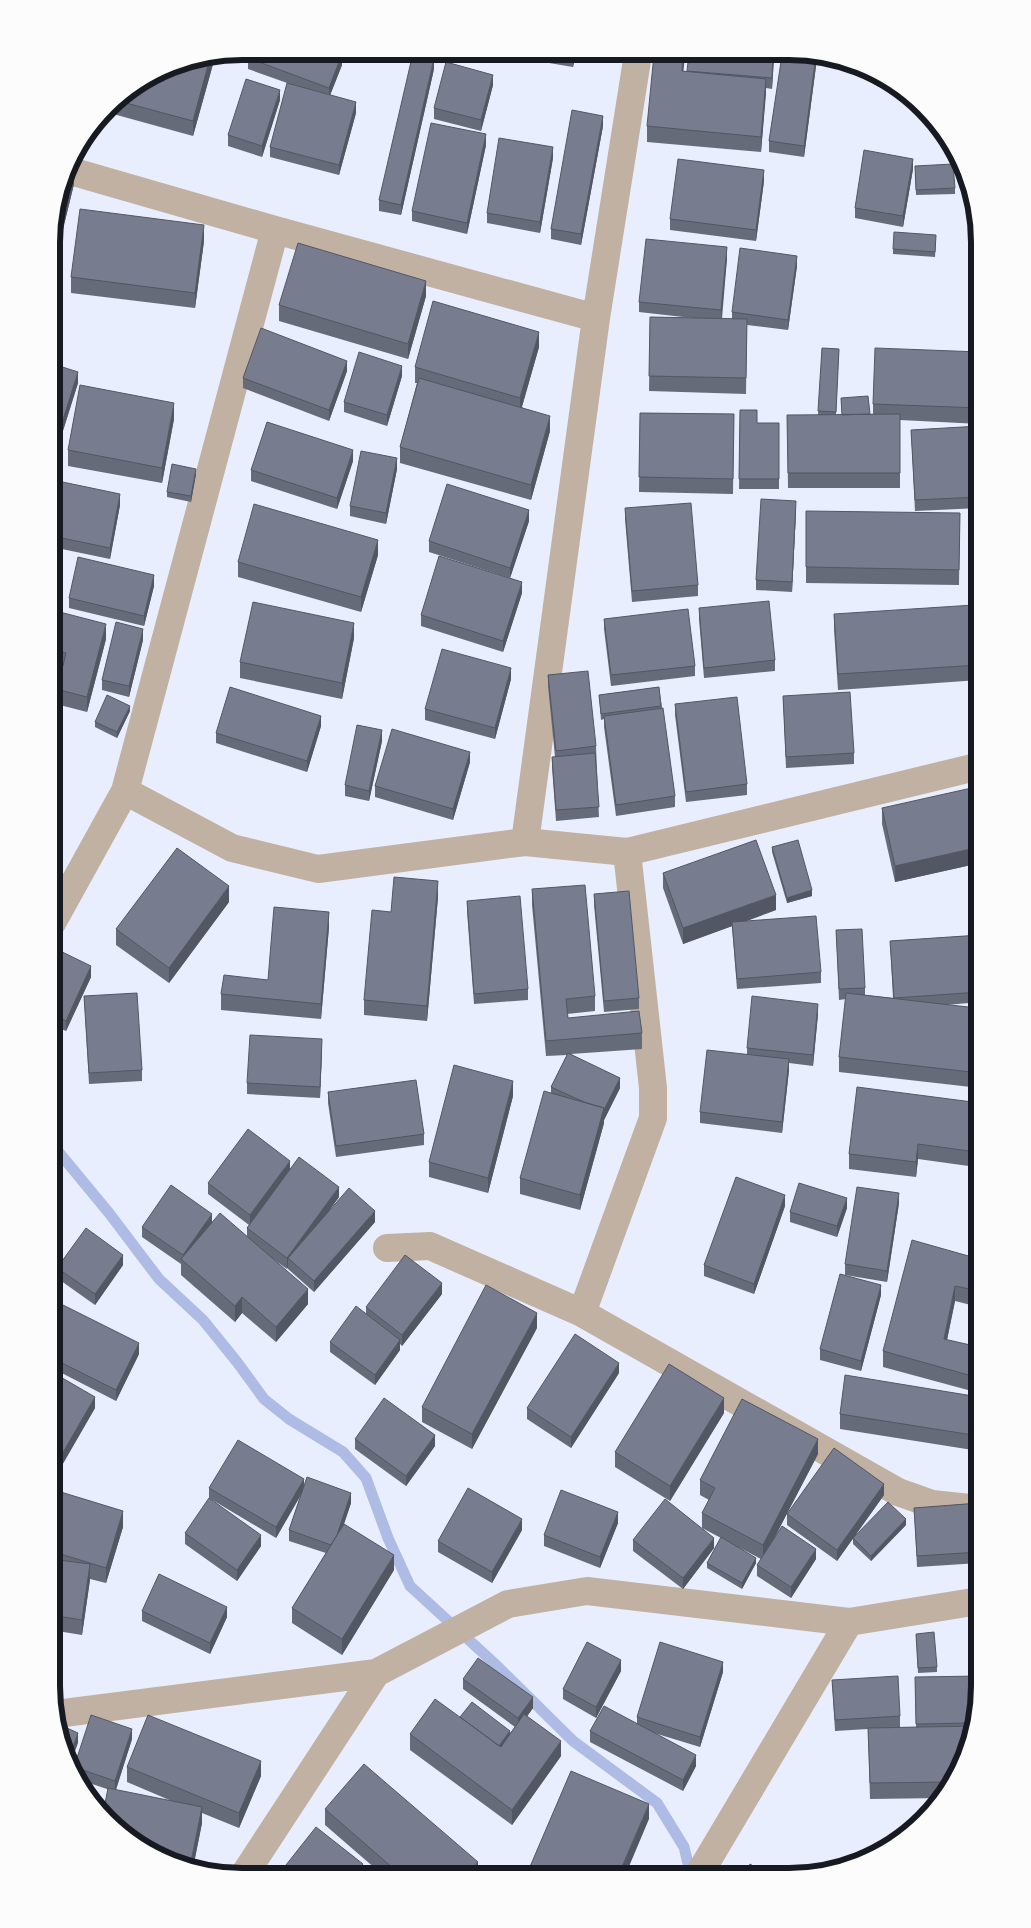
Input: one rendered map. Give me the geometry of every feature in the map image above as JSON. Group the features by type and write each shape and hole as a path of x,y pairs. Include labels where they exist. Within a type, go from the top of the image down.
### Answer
{"street":[{"path":"525,842 596,318 637,60"},
{"path":"74,172 275,230 596,318"},
{"path":"60,908 125,790 275,230"},
{"path":"125,790 232,848 318,869 525,842 628,852 971,768"},
{"path":"582,1313 653,1118 653,1088 628,852"},
{"path":"387,1248 430,1246 582,1313 898,1492 932,1504 971,1508"},
{"path":"63,1713 376,1673 508,1604 587,1591 849,1622 971,1602"},
{"path":"703,1868 849,1622"},
{"path":"249,1868 376,1673"}],"building":[{"path":"253,60 340,60 329,88"},
{"path":"411,60 434,60 401,205 379,200"},
{"path":"653,60 683,60 682,71 766,79 761,137 647,126"},
{"path":"688,60 773,60 772,78 687,71"},
{"path":"781,60 815,62 804,146 769,141"},
{"path":"446,62 493,75 481,120 434,108"},
{"path":"208,64 193,121 125,103 151,84 172,74"},
{"path":"246,79 280,90 262,146 228,135"},
{"path":"287,83 356,102 339,165 270,147"},
{"path":"572,110 603,116 581,234 551,229"},
{"path":"431,123 486,134 467,223 412,211"},
{"path":"499,138 553,147 540,222 487,213"},
{"path":"864,150 913,159 903,216 855,208"},
{"path":"678,159 764,170 756,230 670,219"},
{"path":"953,164 955,188 916,190 915,166"},
{"path":"74,174 60,231 66,195"},
{"path":"80,209 204,225 195,293 71,277"},
{"path":"894,232 936,235 935,252 893,249"},
{"path":"646,239 727,247 721,310 639,302"},
{"path":"298,243 426,281 408,344 279,305"},
{"path":"740,248 797,256 788,320 732,312"},
{"path":"433,301 539,332 520,398 415,367"},
{"path":"650,317 747,319 746,378 649,376"},
{"path":"261,328 347,361 329,410 243,378"},
{"path":"822,348 839,349 836,412 818,411"},
{"path":"875,348 971,352 971,408 873,404"},
{"path":"359,352 402,366 387,415 344,402"},
{"path":"60,366 78,372 60,426"},
{"path":"419,378 550,416 531,485 400,447"},
{"path":"80,385 174,403 162,468 68,450"},
{"path":"868,396 870,414 842,415 841,398"},
{"path":"740,410 757,410 757,423 779,423 779,479 739,479"},
{"path":"640,413 734,414 733,479 639,477"},
{"path":"900,414 900,473 788,473 787,415"},
{"path":"267,422 353,450 337,498 251,470"},
{"path":"971,427 971,497 915,500 911,430"},
{"path":"361,451 397,458 386,513 350,506"},
{"path":"172,464 196,469 191,496 167,492"},
{"path":"60,481 120,494 110,548 60,538"},
{"path":"447,484 529,510 510,568 429,541"},
{"path":"761,499 796,501 792,582 756,580"},
{"path":"691,503 698,585 632,591 625,508"},
{"path":"254,504 378,540 361,597 238,562"},
{"path":"806,511 960,513 959,570 806,567"},
{"path":"439,556 522,582 503,641 421,615"},
{"path":"78,557 154,575 144,616 69,598"},
{"path":"769,601 775,660 704,668 699,608"},
{"path":"253,602 354,623 342,683 240,662"},
{"path":"971,605 971,666 838,674 834,614"},
{"path":"688,609 695,666 611,675 604,619"},
{"path":"60,612 106,624 87,697 60,690 60,665 63,666 66,653 60,651"},
{"path":"116,622 143,629 129,686 102,680"},
{"path":"442,649 511,668 495,728 425,709"},
{"path":"588,671 596,746 556,751 548,675"},
{"path":"230,687 321,716 307,761 216,733"},
{"path":"659,687 661,706 601,714 599,695"},
{"path":"850,692 854,753 786,757 783,696"},
{"path":"107,695 130,706 117,732 95,722"},
{"path":"737,697 747,784 686,792 675,704"},
{"path":"663,708 675,796 616,805 604,716"},
{"path":"357,725 382,730 369,791 345,785"},
{"path":"392,729 470,752 453,809 375,786"},
{"path":"595,753 599,807 556,810 552,757"},
{"path":"971,788 971,849 895,866 882,808"},
{"path":"756,840 776,895 683,928 663,873"},
{"path":"798,840 812,890 787,898 772,847"},
{"path":"177,848 229,886 169,968 116,929"},
{"path":"394,877 438,881 427,1006 364,1000 372,910 391,912"},
{"path":"585,885 595,996 566,999 568,1018 639,1011 642,1033 546,1041 532,889"},
{"path":"629,891 639,998 604,1001 594,894"},
{"path":"520,896 528,989 474,994 467,901"},
{"path":"274,907 329,912 321,1004 221,994 224,975 268,980"},
{"path":"816,916 821,972 737,979 732,922"},
{"path":"862,929 865,988 839,989 836,930"},
{"path":"971,936 971,993 894,998 890,941"},
{"path":"60,951 91,966 66,1021 60,1018"},
{"path":"137,993 142,1070 89,1073 84,996"},
{"path":"846,993 971,1007 971,1072 839,1057"},
{"path":"752,996 818,1004 813,1055 747,1048"},
{"path":"250,1035 322,1039 320,1087 247,1083"},
{"path":"707,1050 789,1059 782,1122 700,1112"},
{"path":"568,1053 620,1078 604,1110 604,1108 584,1102 551,1087"},
{"path":"454,1065 513,1081 488,1178 429,1162"},
{"path":"416,1080 424,1134 336,1146 328,1092"},
{"path":"857,1087 971,1102 971,1151 918,1144 916,1162 849,1154"},
{"path":"544,1091 604,1108 580,1195 520,1178"},
{"path":"248,1129 290,1161 250,1215 208,1183"},
{"path":"299,1157 339,1187 287,1258 247,1228"},
{"path":"736,1177 785,1195 754,1284 704,1265"},
{"path":"799,1183 847,1198 837,1226 790,1212"},
{"path":"171,1185 212,1214 183,1255 142,1227"},
{"path":"857,1187 899,1193 887,1271 845,1264"},
{"path":"349,1188 375,1211 314,1281 288,1258"},
{"path":"220,1213 308,1289 276,1327 242,1297 235,1306 181,1259"},
{"path":"86,1228 123,1255 95,1294 60,1270 60,1264"},
{"path":"912,1240 971,1257 971,1289 955,1286 944,1339 971,1345 971,1376 883,1351"},
{"path":"405,1255 442,1283 402,1335 366,1307"},
{"path":"840,1274 881,1285 861,1361 820,1349"},
{"path":"486,1285 537,1313 472,1434 422,1407"},
{"path":"61,1304 139,1343 116,1390 60,1362"},
{"path":"356,1306 400,1340 375,1375 330,1342"},
{"path":"575,1334 619,1363 571,1437 527,1408"},
{"path":"669,1364 724,1398 670,1486 615,1452"},
{"path":"845,1375 971,1396 971,1435 840,1414"},
{"path":"60,1377 95,1397 60,1455"},
{"path":"384,1398 435,1435 406,1476 355,1439"},
{"path":"742,1399 818,1439 763,1545 702,1513 715,1488 700,1480"},
{"path":"238,1440 304,1479 276,1527 209,1488"},
{"path":"834,1448 884,1484 837,1550 787,1514"},
{"path":"307,1477 351,1493 337,1535 331,1545 289,1530"},
{"path":"468,1488 522,1519 492,1572 438,1541"},
{"path":"561,1490 618,1512 600,1557 544,1535"},
{"path":"60,1492 123,1511 106,1568 60,1554"},
{"path":"209,1498 261,1535 237,1570 185,1533"},
{"path":"665,1499 714,1538 683,1578 633,1540"},
{"path":"888,1502 906,1519 871,1556 853,1538"},
{"path":"971,1504 971,1553 917,1556 914,1508"},
{"path":"344,1524 394,1555 342,1639 292,1608"},
{"path":"782,1526 816,1549 791,1587 757,1565"},
{"path":"721,1537 756,1558 742,1583 707,1563"},
{"path":"60,1560 90,1564 82,1620 60,1616"},
{"path":"159,1574 227,1607 210,1643 142,1611"},
{"path":"934,1632 937,1667 918,1668 916,1634"},
{"path":"587,1642 621,1660 596,1707 563,1689"},
{"path":"660,1642 723,1662 700,1737 637,1717"},
{"path":"478,1658 533,1697 518,1718 463,1679"},
{"path":"898,1676 900,1716 835,1720 832,1680"},
{"path":"971,1676 971,1698 967,1723 916,1724 915,1677"},
{"path":"435,1699 501,1747 524,1714 561,1741 512,1810 410,1734"},
{"path":"472,1702 510,1731 499,1746 460,1717"},
{"path":"604,1706 696,1755 683,1780 590,1731"},
{"path":"91,1715 132,1729 115,1781 80,1769 76,1760"},
{"path":"148,1715 261,1761 239,1813 127,1767"},
{"path":"966,1726 957,1756 943,1782 870,1783 868,1728"},
{"path":"65,1727 78,1733 72,1750"},
{"path":"364,1764 478,1862 473,1868 393,1868 325,1809"},
{"path":"571,1771 649,1804 621,1868 529,1868"},
{"path":"108,1788 202,1807 191,1861 151,1844 122,1823 105,1806"},
{"path":"316,1827 363,1864 360,1868 284,1868"},
{"path":"750,1864 757,1868 748,1868"}],"waterway":[{"path":"60,1154 109,1213 159,1279 203,1320 264,1399 289,1419 343,1452 366,1478 388,1538 410,1586 494,1663 573,1741 657,1803 684,1847 689,1868"}]}
